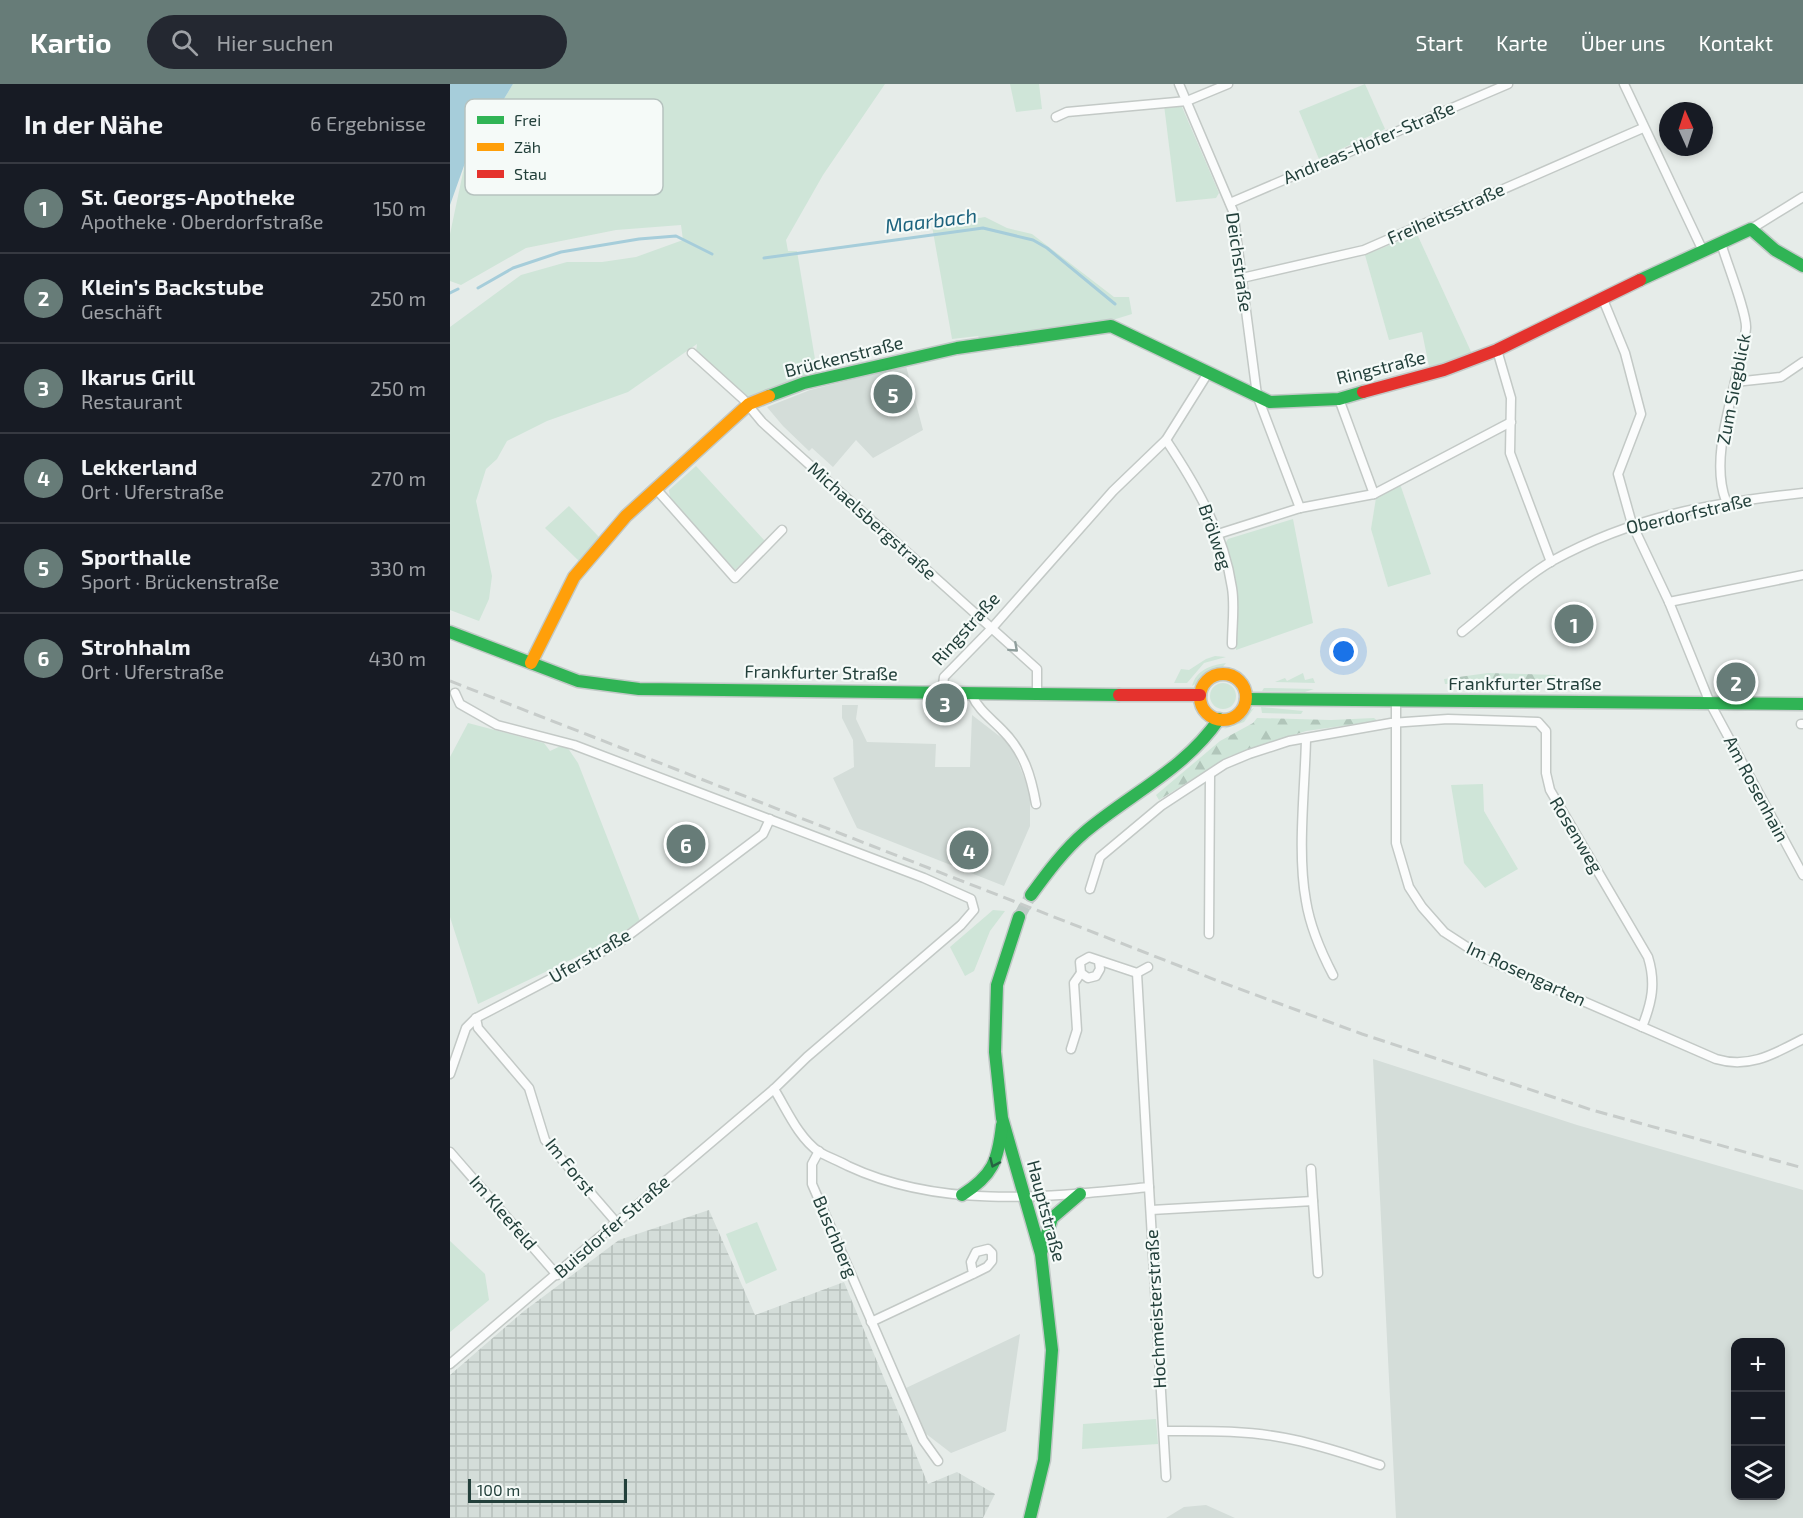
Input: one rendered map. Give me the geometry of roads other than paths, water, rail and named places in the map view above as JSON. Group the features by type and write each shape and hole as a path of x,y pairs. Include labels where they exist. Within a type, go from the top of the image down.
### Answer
{"main road":[{"name":"Ringstraße","path":"1208,373 1270,402 1339,399 1444,370 1497,350 1602,297 1751,229"},
{"path":"1751,229 1775,250 1803,266"},
{"name":"Brückenstraße","path":"531,663 574,577 626,516 657,490 748,404 804,383 957,348 1111,326 1208,373"},
{"name":"Frankfurter Straße","path":"450,632 578,681 639,689 972,695 1200,695"},
{"path":"1227,674 1240,681 1246,699 1240,712 1234,717 1220,719 1208,713 1200,695 1206,681 1213,676 1227,674"},
{"name":"Frankfurter Straße","path":"1246,699 1803,704"},
{"path":"1031,895 1058,858 1085,832 1189,754 1213,731 1220,719"},
{"name":"Hauptstraße","path":"1019,917 1007,948 997,985 995,1052 1002,1118 1041,1254 1052,1350 1044,1460 1030,1518"},
{"path":"962,1195 983,1182 993,1169 998,1157 1002,1118"},
{"path":"1041,1254 1048,1223 1054,1212 1080,1194"}],"street":[{"name":"Deichstraße","path":"1179,84 1230,202 1257,395 1300,508"},
{"path":"1056,117 1067,112 1187,101 1228,84"},
{"name":"Andreas-Hofer-Straße","path":"1230,202 1508,84"},
{"path":"1624,84 1703,251"},
{"name":"Freiheitsstraße","path":"1242,278 1364,250 1643,128"},
{"path":"1751,229 1803,197"},
{"name":"Zum Siegblick","path":"1721,243 1746,325 1721,446 1723,493 1726,501"},
{"name":"Am Rosenhain","path":"1602,297 1625,353 1641,414 1618,474 1632,524 1669,602 1710,702 1803,875"},
{"path":"1497,350 1511,398 1510,453 1551,562"},
{"name":"Michaelsbergstraße","path":"692,353 748,404 762,422 1037,669 1037,694"},
{"path":"1735,382 1781,377 1803,362"},
{"name":"Ringstraße","path":"942,693 944,677 992,628 1113,491 1166,440 1208,373"},
{"path":"1339,399 1374,494"},
{"path":"1218,534 1300,508 1374,494 1511,422"},
{"name":"Brölweg","path":"1166,440 1197,486 1218,534 1232,589 1232,644"},
{"path":"657,490 735,578 782,530"},
{"name":"Oberdorfstraße","path":"1462,632 1551,562 1632,524 1726,501 1803,493"},
{"path":"1669,602 1803,575"},
{"path":"455,693 460,704 497,725 574,745 770,819"},
{"path":"972,695 975,702 1005,733 1023,756 1031,778 1036,804"},
{"name":"Im Rosengarten","path":"1396,702 1396,843 1409,887 1422,908 1444,932 1466,948 1642,1027 1728,1062 1762,1059 1803,1039"},
{"name":"Rosenweg","path":"1090,889 1100,857 1161,806 1225,764 1249,754 1306,739 1396,723 1448,719 1538,722 1544,725 1546,731 1546,773 1550,790 1648,957 1654,976 1653,993 1642,1027"},
{"path":"1306,739 1303,871 1306,902 1322,953 1333,975"},
{"path":"1209,934 1210,775"},
{"name":"Buisdorfer Straße","path":"450,1364 774,1089 807,1057 961,925 974,910 971,899 950,888 770,819"},
{"name":"Uferstraße","path":"476,1018 617,944 764,834 770,819"},
{"path":"1099,962 1100,969 1096,976 1088,978 1081,973 1079,965 1084,958 1092,957 1099,962 1137,973 1148,967"},
{"path":"1071,1049 1077,1030 1074,983 1081,973"},
{"name":"Hochmeisterstraße","path":"1137,973 1166,1476"},
{"path":"450,1074 466,1028 476,1018"},
{"name":"Im Forst","path":"476,1018 478,1028 529,1088 544,1140 616,1222"},
{"path":"774,1089 800,1132 819,1151 886,1182 962,1195 1024,1196 1080,1194 1149,1186"},
{"name":"Buschberg","path":"819,1151 812,1164 812,1184 923,1440 938,1461"},
{"name":"Im Kleefeld","path":"450,1152 557,1275"},
{"path":"1311,1169 1318,1273"},
{"path":"1151,1210 1313,1201"},
{"path":"871,1322 973,1274"},
{"path":"1164,1431 1221,1431 1286,1438 1338,1451 1380,1465"}],"water":[{"path":"450,84 513,84 504,99 465,99 465,163 450,205"}],"waterway":[{"name":"Maarbach","path":"764,258 983,228 1033,240 1047,248 1115,304"},
{"name":"Maarbach","path":"478,288 513,268 561,252 639,239 676,236 712,254"},
{"name":"Maarbach","path":"450,293 458,289"}],"tunnel":[{"path":"1019,917 1031,895"}],"railway":[{"path":"450,681 1218,981 1362,1034 1592,1110 1803,1168"}],"place":[{"name":"Sporthalle","path":"893,394"},
{"name":"St. Georgs-Apotheke","path":"1574,624"},
{"name":"Klein’s Backstube","path":"1736,682"},
{"name":"Ikarus Grill","path":"945,703"},
{"name":"Strohhalm","path":"686,844"},
{"name":"Lekkerland","path":"969,850"}]}
